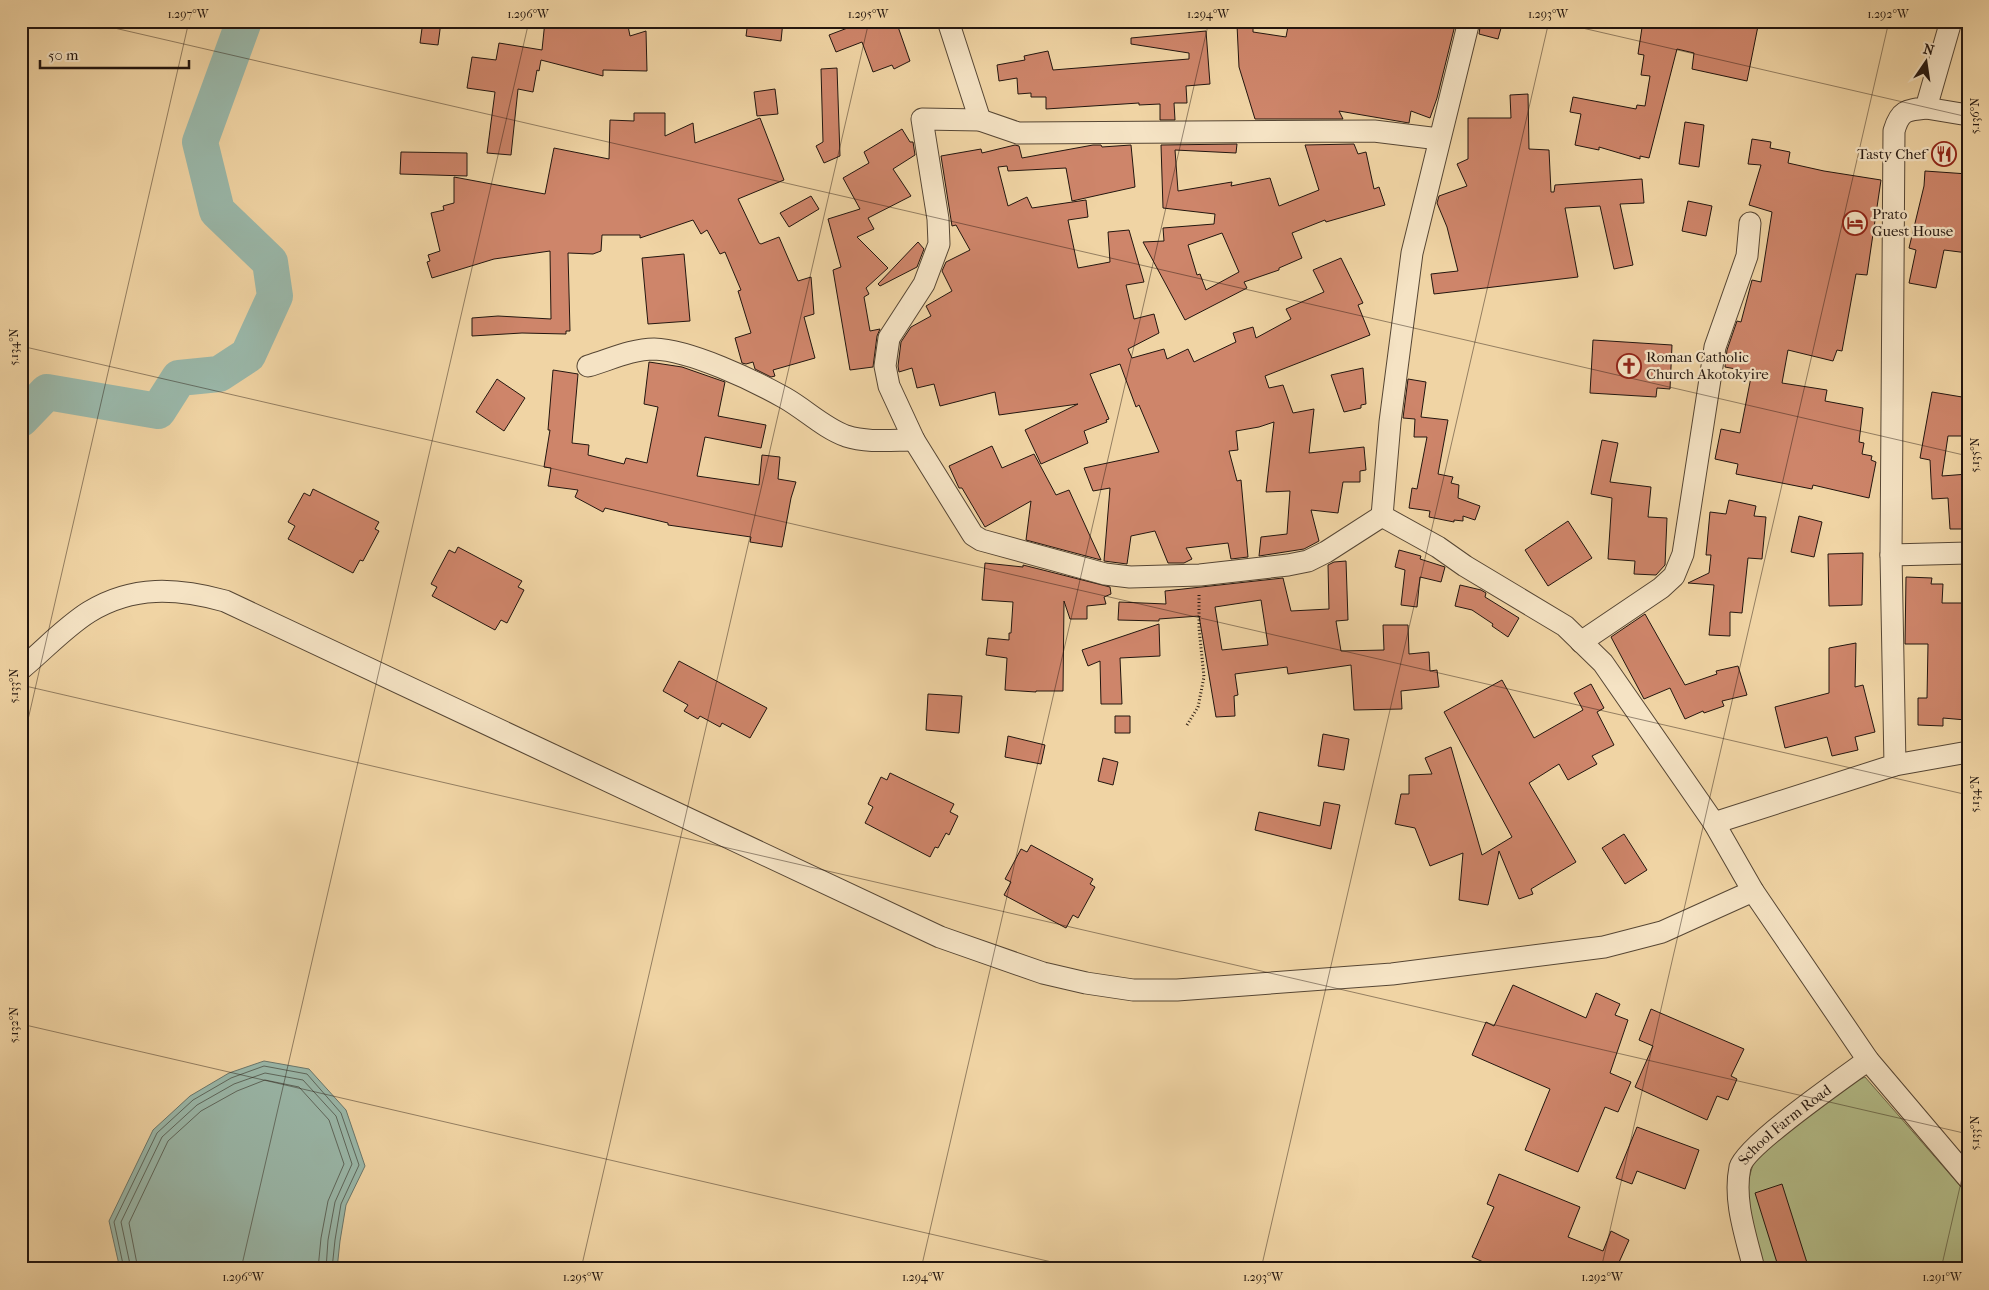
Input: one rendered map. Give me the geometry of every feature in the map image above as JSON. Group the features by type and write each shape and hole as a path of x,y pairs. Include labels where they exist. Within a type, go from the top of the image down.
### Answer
{"street":[{"path":"948,21 980,120"},
{"path":"1382,516 1390,422 1412,253 1469,21"},
{"path":"1926,108 1951,21"},
{"path":"1895,765 1891,555 1894,131 1897,119 1906,110 1926,108 1968,115"},
{"path":"1382,516 1326,552 1308,561 1200,576 1130,577 1105,574 981,540 973,535 914,440 889,386 885,366 889,338 924,284 939,244 938,219 922,119 980,120 1018,134 1374,131 1439,138"},
{"path":"1581,642 1660,588 1674,576 1683,554 1716,348 1746,256 1750,223"},
{"path":"588,366 636,351 654,349 680,352 722,368 785,398 834,431 848,437 914,440"},
{"path":"1382,516 1438,547 1565,626 1603,663 1714,823 1753,891 1868,1060 1968,1178"},
{"path":"1891,555 1968,553"},
{"path":"21,669 89,612 118,598 146,592 194,592 225,601 940,937 1043,973 1086,983 1134,990 1177,990 1392,974 1604,947 1662,932 1753,891"},
{"path":"1714,823 1895,765 1968,752"},
{"name":"School Farm Road","path":"1754,1269 1740,1214 1738,1185 1741,1165 1760,1141 1868,1060"}],"path":[{"path":"1187,725 1198,707 1204,677 1199,628 1200,576"}],"green space":[{"path":"1865,1077 1968,1195 1968,1269 1761,1269 1744,1195 1754,1161 1839,1089"}],"water":[{"path":"264,1061 309,1069 346,1110 365,1166 346,1205 337,1269 120,1269 109,1221 153,1130 190,1096 229,1073"}],"building":[{"path":"423,21 441,22 438,45 420,43"},
{"path":"545,21 627,21 630,36 646,31 647,71 603,70 603,76 541,60 533,92 518,89 511,155 487,153 495,92 467,88 472,57 496,60 499,43 542,50"},
{"path":"748,21 783,21 781,41 746,36"},
{"path":"866,21 896,21 910,61 894,69 892,65 873,72 862,42 836,52 829,35"},
{"path":"1289,21 1314,21 1333,25 1334,21 1456,21 1437,98 1430,118 1411,111 1409,123 1339,111 1343,119 1255,119 1239,67 1237,25 1253,24 1253,32 1286,37"},
{"path":"1481,21 1503,21 1498,39 1479,34"},
{"path":"1643,21 1759,21 1747,81 1692,69 1694,53 1677,49 1649,158 1640,156 1640,159 1599,147 1599,150 1575,145 1581,114 1570,112 1573,97 1636,109 1637,105 1645,106 1650,76 1641,75 1644,55 1638,54"},
{"path":"1206,31 1210,84 1186,86 1187,103 1174,103 1175,120 1160,120 1160,104 1139,105 1139,103 1046,109 1046,97 1031,97 1031,93 1018,94 1017,78 999,81 997,65 1025,60 1024,56 1048,51 1053,70 1189,59 1189,53 1131,44 1131,38"},
{"path":"837,68 840,156 824,163 816,146 823,142 821,69"},
{"path":"775,89 778,114 757,116 754,92"},
{"path":"1528,94 1529,149 1549,150 1551,192 1554,192 1555,185 1642,179 1644,203 1620,204 1633,265 1614,269 1600,206 1565,208 1578,277 1434,294 1431,274 1458,271 1447,227 1437,203 1439,196 1467,186 1457,164 1468,159 1468,118 1511,118 1510,95"},
{"path":"634,113 665,113 665,136 693,123 695,143 760,118 784,180 738,199 759,243 761,244 779,237 798,281 811,277 814,314 804,317 815,358 773,370 775,376 771,377 755,369 753,362 742,363 735,338 751,333 738,291 741,290 725,252 720,254 707,230 701,234 693,220 640,238 640,235 602,235 601,251 593,254 568,253 570,331 566,331 566,334 522,333 472,336 472,318 498,316 551,319 550,251 494,259 432,278 427,262 430,261 428,255 440,251 431,213 444,210 443,206 454,203 454,177 545,194 554,148 609,159 610,120 634,121"},
{"path":"1685,122 1704,125 1699,167 1679,164"},
{"path":"902,129 910,142 913,142 915,155 893,169 911,196 868,218 874,229 857,237 888,268 866,288 869,294 864,297 870,331 880,329 877,336 873,367 850,370 833,270 841,267 828,219 860,209 843,178 869,163 864,152"},
{"path":"1752,139 1771,142 1770,148 1790,152 1788,163 1881,180 1867,275 1856,274 1842,351 1837,350 1833,361 1788,350 1782,383 1827,390 1825,401 1863,408 1859,442 1864,443 1862,454 1872,456 1871,460 1876,462 1869,498 1813,485 1812,489 1736,474 1738,464 1715,459 1721,429 1740,433 1752,372 1725,367 1727,350 1737,321 1741,322 1752,280 1761,282 1772,212 1749,205 1761,165 1748,164"},
{"path":"1237,144 1236,153 1175,150 1178,191 1232,182 1231,186 1270,178 1279,206 1319,190 1305,145 1354,144 1358,154 1366,152 1374,189 1379,187 1385,205 1326,222 1325,220 1292,233 1302,258 1279,268 1279,270 1244,282 1247,288 1185,320 1143,242 1164,241 1163,228 1214,224 1215,214 1163,208 1161,145","holes":["1222,233 1239,272 1206,290 1200,274 1197,275 1188,245"]},
{"path":"1015,145 1019,146 1022,158 1093,145 1101,145 1102,147 1131,145 1135,187 1072,201 1066,168 1008,171 1007,166 998,167 1008,206 1027,197 1032,208 1086,200 1088,217 1068,220 1078,268 1110,262 1108,232 1129,230 1144,282 1126,285 1134,319 1154,314 1159,333 1128,349 1132,358 1164,349 1167,359 1188,349 1194,362 1236,342 1233,333 1253,327 1256,338 1291,319 1286,309 1324,292 1313,270 1341,258 1363,303 1358,305 1370,335 1265,376 1269,388 1283,385 1293,413 1314,409 1309,453 1364,447 1366,470 1360,471 1360,482 1343,482 1338,513 1311,510 1319,541 1304,549 1259,556 1261,537 1287,534 1290,491 1266,492 1274,422 1236,431 1238,450 1229,451 1237,481 1241,480 1248,557 1231,559 1228,543 1186,548 1192,559 1184,563 1168,563 1155,531 1131,536 1127,564 1104,561 1110,488 1093,491 1084,468 1159,452 1139,405 1136,407 1120,364 1090,374 1109,419 1106,420 1107,422 1084,431 1088,443 1041,464 1025,430 1078,404 999,415 995,392 940,406 934,384 917,388 912,368 899,372 901,342 911,327 931,316 926,306 952,291 942,271 946,262 970,250 956,225 952,226 941,156 981,149 982,153"},
{"path":"401,152 467,153 467,176 400,174"},
{"path":"1925,171 1968,174 1968,253 1944,250 1936,288 1909,283 1916,250 1909,248 1924,186"},
{"path":"811,196 819,209 789,227 780,213"},
{"path":"1688,201 1712,206 1706,236 1682,231"},
{"path":"918,242 924,249 917,267 880,286 878,284"},
{"path":"684,254 690,321 648,324 642,258"},
{"path":"1593,340 1672,345 1670,389 1657,388 1656,397 1590,393"},
{"path":"649,362 682,367 725,382 718,416 766,425 761,448 705,437 697,476 759,485 762,455 780,457 778,479 796,482 791,498 782,547 750,542 751,537 668,525 668,523 605,508 603,512 575,497 578,490 548,486 551,468 544,467 550,430 548,430 553,370 578,374 572,443 589,445 588,455 624,464 626,458 647,463 658,407 644,404"},
{"path":"1363,368 1366,404 1361,405 1361,408 1344,412 1331,375"},
{"path":"497,379 525,398 504,431 476,412"},
{"path":"1408,379 1426,382 1421,417 1448,420 1438,474 1453,477 1451,483 1459,485 1458,498 1480,506 1475,520 1463,516 1463,521 1454,520 1454,522 1429,517 1430,511 1409,508 1412,488 1417,489 1427,437 1414,437 1415,419 1403,418"},
{"path":"1932,392 1968,398 1968,436 1948,436 1942,476 1968,474 1968,529 1950,529 1948,498 1932,499 1930,460 1920,458"},
{"path":"1602,440 1618,443 1610,482 1651,487 1648,517 1667,518 1665,565 1656,575 1634,574 1635,561 1608,559 1612,498 1591,494"},
{"path":"992,446 1002,468 1034,454 1056,495 1069,490 1101,560 1026,540 1031,501 985,527 962,488 959,488 949,466"},
{"path":"313,489 379,522 375,529 379,531 363,561 360,560 353,573 288,539 295,526 288,522 304,493 310,496"},
{"path":"1729,500 1756,506 1754,516 1766,517 1762,559 1748,558 1742,613 1730,612 1730,636 1709,635 1714,585 1688,583 1709,573 1711,555 1706,555 1710,512 1726,514"},
{"path":"1799,516 1822,522 1814,557 1791,552"},
{"path":"1568,521 1592,558 1548,586 1525,550"},
{"path":"458,547 522,581 518,587 524,590 507,623 501,620 495,630 432,596 437,587 431,584 449,550 455,553"},
{"path":"1399,550 1421,556 1420,559 1445,567 1441,582 1420,577 1417,607 1401,605 1405,570 1395,567"},
{"path":"1863,553 1862,605 1829,606 1828,554"},
{"path":"1346,561 1348,620 1336,621 1341,651 1384,650 1383,625 1408,625 1409,654 1429,652 1430,671 1437,670 1439,687 1401,691 1402,709 1354,710 1351,665 1288,674 1287,667 1235,674 1238,695 1234,696 1235,716 1216,717 1199,616 1159,619 1159,621 1118,620 1119,602 1166,604 1165,591 1283,578 1291,611 1329,609 1328,565 1334,562","holes":["1261,600 1268,645 1222,650 1215,607"]},
{"path":"985,563 1023,567 1023,565 1110,587 1111,594 1104,597 1106,604 1087,606 1087,619 1070,619 1064,601 1063,691 1005,690 1007,658 986,655 988,638 1009,640 1013,602 982,600"},
{"path":"1906,577 1932,578 1931,584 1943,584 1942,603 1968,603 1966,720 1943,718 1943,726 1918,725 1918,698 1927,698 1928,644 1905,644"},
{"path":"1460,585 1481,590 1486,593 1485,597 1519,618 1508,637 1472,610 1455,606"},
{"path":"1645,614 1685,685 1717,674 1716,671 1738,666 1747,695 1722,701 1724,706 1704,713 1703,711 1685,719 1670,688 1644,699 1611,637"},
{"path":"1159,624 1160,656 1120,658 1122,704 1101,704 1100,661 1088,666 1082,650"},
{"path":"1856,643 1855,687 1863,685 1875,732 1855,737 1858,750 1832,756 1827,737 1785,748 1775,707 1829,693 1829,648"},
{"path":"679,661 767,708 750,738 722,723 720,727 700,716 698,719 684,711 688,705 663,691"},
{"path":"1502,680 1534,738 1583,710 1574,693 1591,684 1604,708 1597,712 1614,745 1592,756 1597,764 1568,780 1559,764 1529,783 1576,862 1531,889 1533,894 1519,899 1499,851 1488,905 1459,900 1463,853 1430,866 1415,828 1395,824 1401,794 1409,794 1409,775 1432,774 1425,758 1451,747 1482,855 1512,837 1444,712"},
{"path":"928,694 962,696 959,733 926,730"},
{"path":"1115,716 1130,716 1130,733 1115,733"},
{"path":"1323,734 1349,739 1344,770 1318,766"},
{"path":"1008,736 1045,745 1041,764 1005,757"},
{"path":"1103,758 1118,762 1113,785 1098,781"},
{"path":"890,773 954,804 950,812 958,816 949,835 946,833 938,848 935,847 930,857 865,823 873,807 868,804 881,777 887,780"},
{"path":"1324,802 1340,805 1331,849 1255,830 1259,812 1320,826"},
{"path":"1624,834 1647,870 1625,884 1602,848"},
{"path":"1031,845 1093,879 1090,884 1095,887 1078,918 1073,915 1066,928 1004,895 1011,882 1005,879 1021,849 1027,852"},
{"path":"1513,985 1586,1018 1596,993 1620,1004 1615,1015 1628,1020 1610,1073 1631,1082 1618,1112 1605,1107 1578,1172 1525,1150 1550,1089 1472,1055 1486,1022 1494,1026"},
{"path":"1651,1009 1744,1049 1731,1076 1737,1079 1728,1100 1717,1096 1707,1120 1635,1087 1653,1046 1639,1040"},
{"path":"1637,1127 1699,1150 1685,1189 1637,1171 1632,1184 1616,1178"},
{"path":"1499,1174 1580,1207 1568,1237 1603,1251 1611,1231 1629,1240 1616,1269 1499,1269 1472,1257 1494,1207 1487,1204"},
{"path":"1782,1184 1809,1269 1779,1269 1755,1193"}],"waterway":[{"path":"21,419 47,392 158,411 179,378 219,374 248,355 275,296 270,262 217,211 200,142 244,21"}],"place":[{"name":"Tasty Chef","path":"1944,154"},
{"name":"Prato Guest House","path":"1855,223"},
{"name":"Roman Catholic Church Akotokyire","path":"1629,366"}]}
